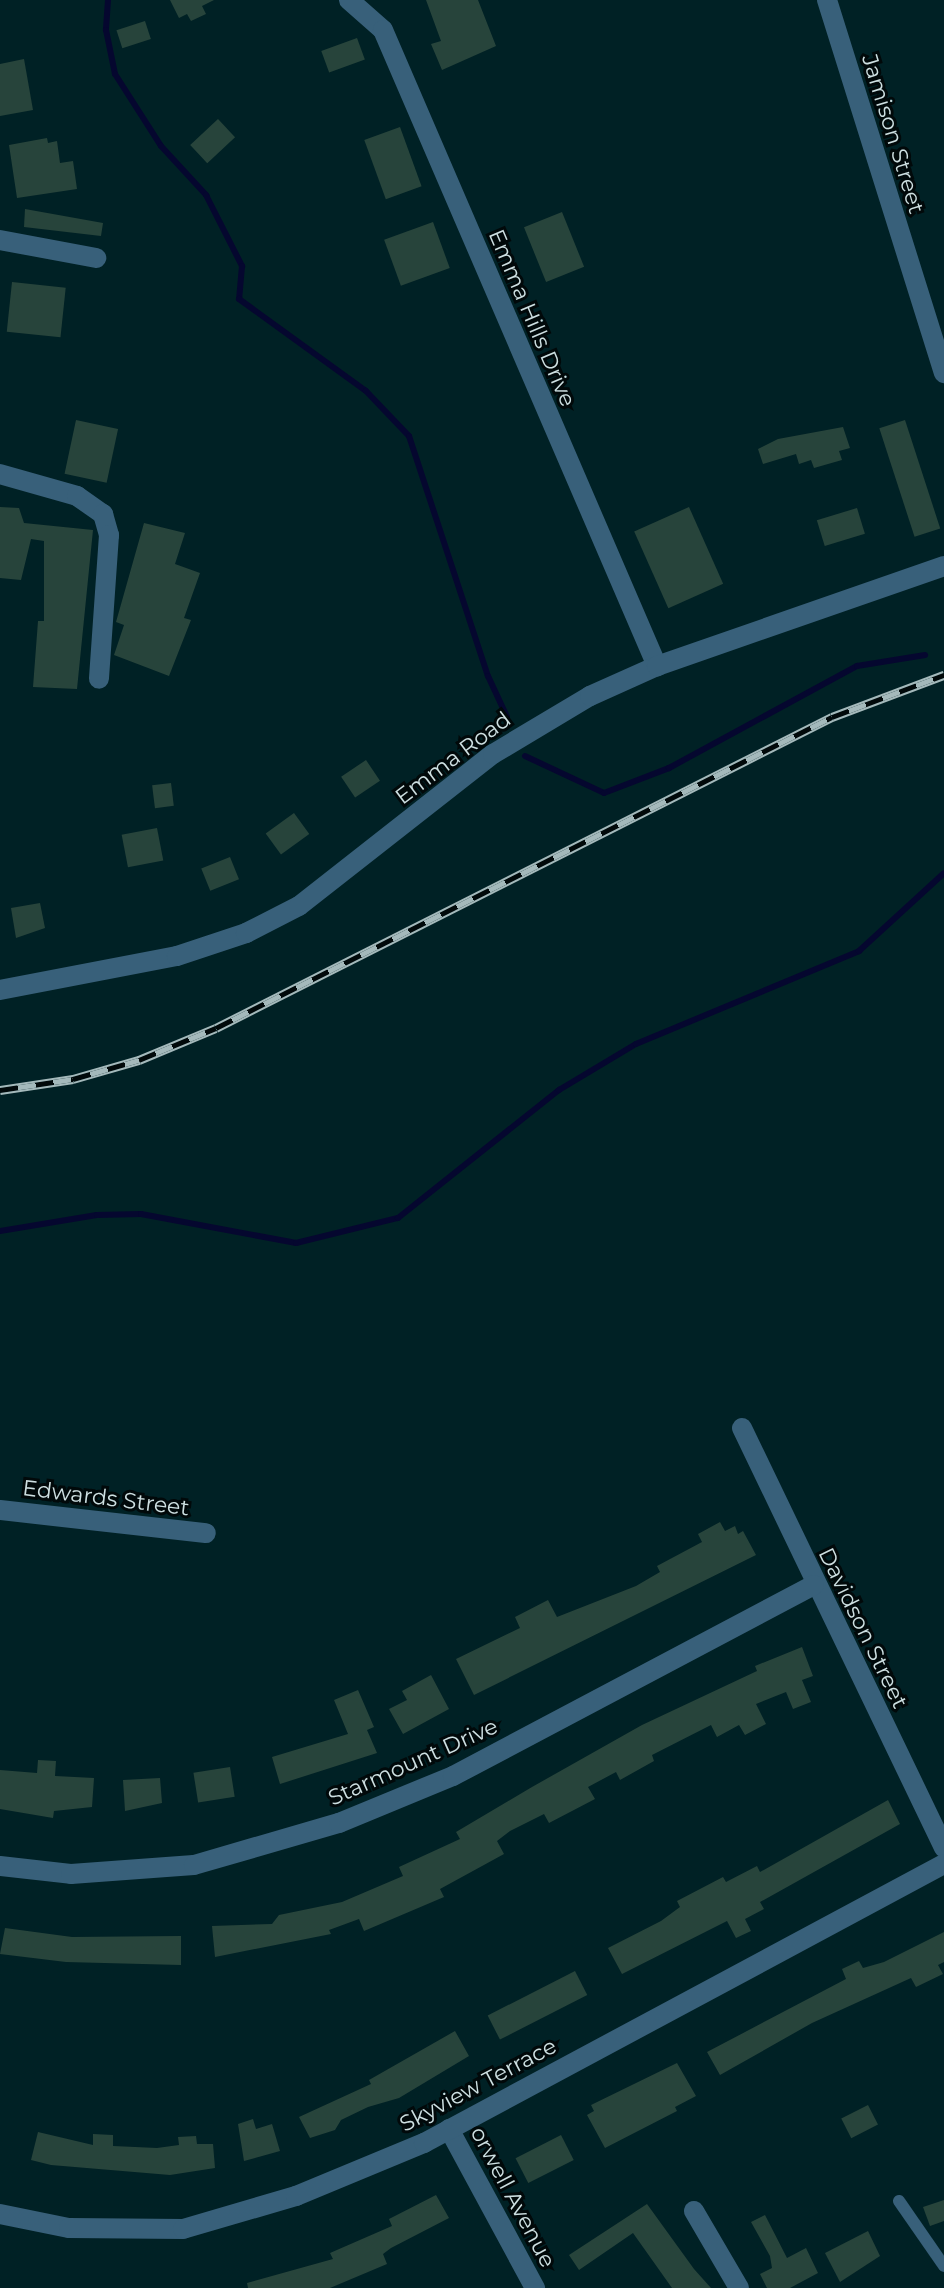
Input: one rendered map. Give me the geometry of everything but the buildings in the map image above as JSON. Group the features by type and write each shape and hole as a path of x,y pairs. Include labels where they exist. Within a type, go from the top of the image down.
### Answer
{"street":[{"name":"Emma Hills Drive","path":"349,0 383,30 657,666"},
{"name":"Jamison Street","path":"827,0 944,373"},
{"path":"0,240 96,258"},
{"path":"0,474 77,496 103,514 109,535 99,679"},
{"name":"Emma Road","path":"0,990 177,956 260,926 299,906 493,754 576,703 657,666 944,566"},
{"name":"Davidson Street","path":"742,1428 814,1585 944,1848"},
{"name":"Edwards Street","path":"0,1510 206,1533"},
{"name":"Starmount Drive","path":"0,1866 71,1874 194,1865 339,1823 453,1776 814,1585"},
{"name":"Skyview Terrace","path":"0,2214 69,2228 183,2229 296,2196 449,2129 944,1864"},
{"name":"orwell Avenue","path":"449,2129 535,2288"},
{"path":"694,2211 739,2288"}],"lane":[{"path":"899,2201 944,2266"}],"waterway":[{"path":"108,0 106,30 115,74 161,146 206,195 242,266 239,299 366,391 409,436 488,676 507,717"},
{"path":"525,756 604,793 669,768 857,666 925,655"},
{"path":"0,1231 97,1215 141,1214 296,1243 398,1218 559,1090 636,1044 859,951 944,873"}],"railway":[{"path":"0,1090 73,1079 139,1060 216,1028 832,717 944,675"}]}
